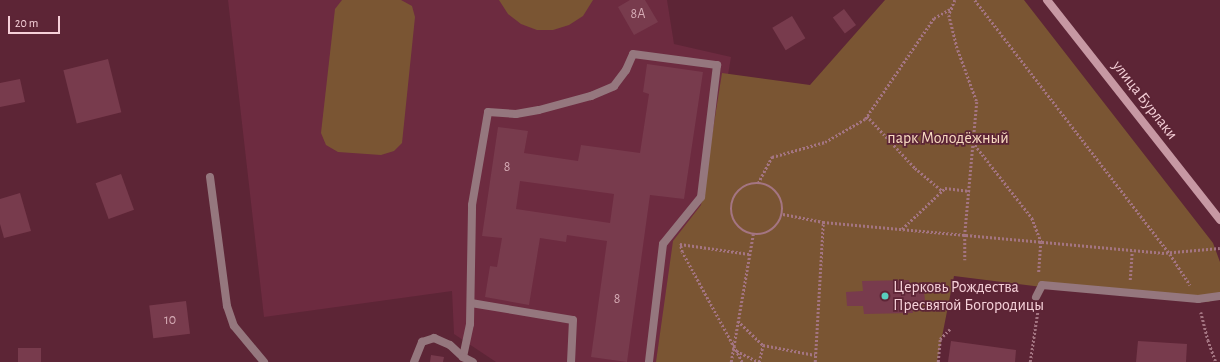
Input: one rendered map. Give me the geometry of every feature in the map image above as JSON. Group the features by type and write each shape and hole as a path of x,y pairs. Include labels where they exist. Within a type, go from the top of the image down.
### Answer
{"street":[{"name":"улица Бурлаки","path":"1046,0 1220,220"},
{"path":"463,357 470,324 470,234 472,205 488,112 516,114 539,110 591,96 614,86 626,70 633,54 717,65 701,197 663,244 649,362"},
{"path":"210,177 227,306 234,326 264,362"},
{"path":"1036,297 1042,285 1198,299 1220,296"},
{"path":"471,303 573,320 571,362"},
{"path":"414,362 422,342 434,338 450,345 463,357 473,362"}],"path":[{"path":"955,0 949,15 977,102 965,235 965,260"},
{"path":"974,0 1170,254"},
{"path":"758,183 772,157 825,142 865,119 934,18 952,8"},
{"path":"867,116 915,168 942,191"},
{"path":"974,145 1032,218 1041,242 1039,271 1042,285"},
{"path":"758,183 772,187 778,192 783,206 783,214 780,222 769,232 753,234 745,232 738,226 733,219 731,211 736,194 745,186 758,183"},
{"path":"902,230 945,188 970,191"},
{"path":"783,214 823,222 1170,254 1220,248"},
{"path":"815,362 823,222"},
{"path":"731,362 753,234"},
{"path":"742,362 682,252 680,244 749,254"},
{"path":"1129,293 1132,251"},
{"path":"1030,362 1038,308"},
{"path":"738,322 763,345 815,355"},
{"path":"938,362 940,339 950,329"},
{"path":"733,348 759,362 763,345"}],"shaded area":[{"path":"228,0 667,0 674,44 731,57 678,362 496,362 454,334 452,291 264,317"}],"green space":[{"path":"342,0 401,0 412,6 415,17 402,143 394,151 381,155 338,152 326,145 321,133 335,9"},
{"path":"499,0 593,0 583,16 569,25 553,30 537,30 521,24 508,14"},
{"name":"парк Молодёжный","path":"885,0 1024,0 1213,243 1220,262 1220,297 1208,302 1042,287 954,276 937,362 656,362 673,241 701,205 722,73 810,85"}],"building":[{"path":"630,0 645,0 658,22 634,35 618,7"},
{"path":"844,9 856,25 845,33 833,17"},
{"path":"792,16 805,38 786,50 772,28"},
{"path":"108,59 121,112 77,123 63,70"},
{"path":"647,64 703,72 684,199 650,195 627,362 591,357 607,241 567,235 566,242 540,238 529,305 485,297 490,266 497,267 502,238 482,236 498,127 528,131 524,153 578,161 581,145 640,153 649,94 643,92","holes":["520,181 614,194 610,223 516,209"]},
{"path":"20,79 25,102 0,107 0,83"},
{"path":"121,174 134,210 109,219 96,183"},
{"path":"20,193 31,231 4,238 0,224 0,199"},
{"name":"Церковь Рождества Пресвятой Богородицы","path":"909,280 911,287 918,287 924,292 925,300 918,307 912,308 913,313 864,314 863,306 847,306 846,292 863,291 862,281"},
{"path":"186,301 190,334 153,338 149,306"},
{"path":"951,341 1016,350 1015,362 948,362"},
{"path":"1138,341 1187,344 1186,362 1136,362"},
{"path":"18,348 41,348 41,362 18,362"},
{"path":"431,355 444,357 443,362 430,362"}],"place":[{"name":"Церковь Рождества Пресвятой Богородицы","path":"885,296"}]}
